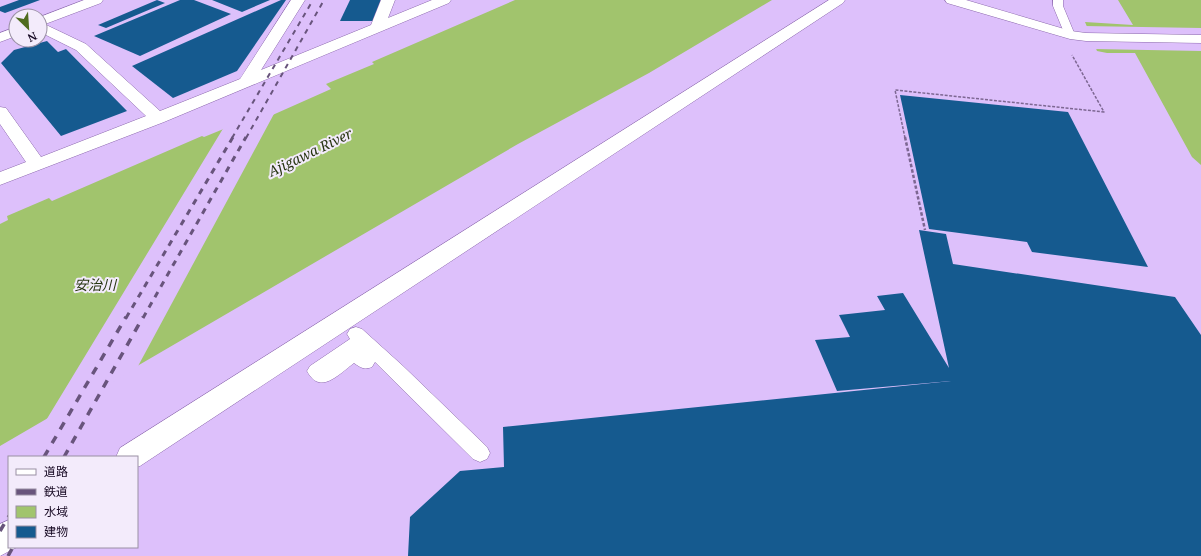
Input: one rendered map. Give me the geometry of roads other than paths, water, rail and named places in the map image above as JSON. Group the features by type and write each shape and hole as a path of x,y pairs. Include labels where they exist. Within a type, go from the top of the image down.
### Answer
{"street":[{"path":"48,19 96,0"},
{"path":"246,81 298,0"},
{"path":"377,27 388,0"},
{"path":"0,179 158,118 444,0"},
{"path":"132,456 838,0"},
{"path":"952,0 1070,35 1086,37 1201,39"},
{"path":"48,30 81,47 158,118"},
{"path":"0,112 37,164"}],"lane":[{"path":"1058,0 1058,6 1070,35"},
{"path":"366,362 355,353 321,376 316,372 359,337 480,453"}],"water":[{"name":"安治川","path":"515,0 772,0 649,73 518,144 0,446 0,224 8,220 7,216 49,198 52,201 202,136 204,137 226,128 232,133 331,89 326,84 374,64 372,62"},
{"path":"1118,0 1201,0 1201,165 1192,157 1135,53 1107,53 1097,51 1085,22 1133,25"}],"railway":[{"path":"232,138 313,0"},
{"path":"246,138 324,0"},
{"path":"126,318 233,137"},
{"path":"143,318 246,137"},
{"path":"45,456 126,317"},
{"path":"65,456 143,317"},
{"path":"0,531 8,518"},
{"path":"8,556 12,548"}],"water label":[{"name":"Ajigawa River","path":"310,152"}]}
